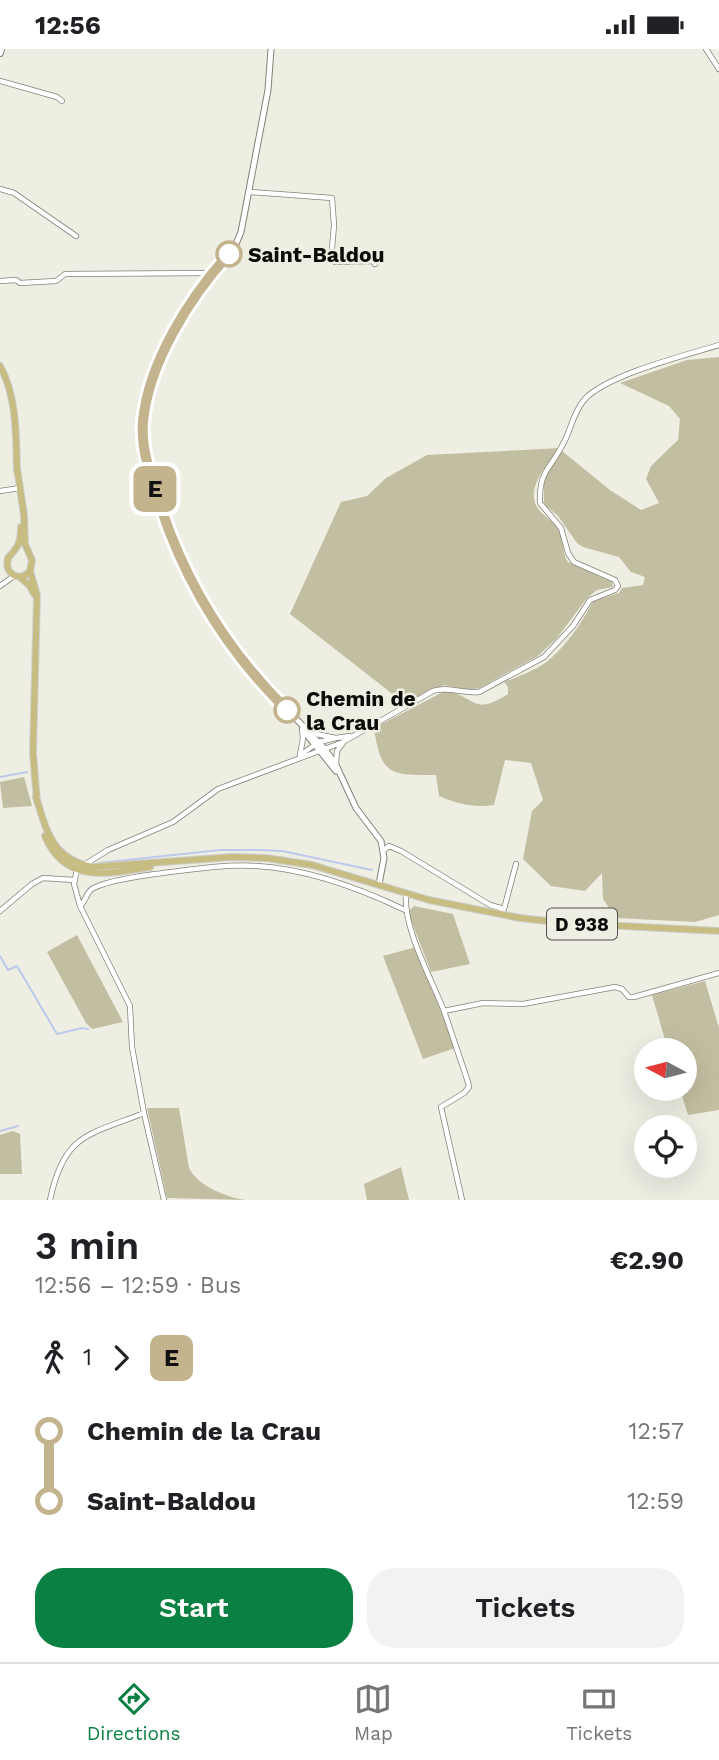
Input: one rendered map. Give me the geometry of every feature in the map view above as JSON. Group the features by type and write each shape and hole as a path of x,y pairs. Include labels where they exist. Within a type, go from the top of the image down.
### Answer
{"main road":[{"name":"D 938","path":"0,366 11,399 17,468 21,532 16,552 7,561 14,575"},
{"name":"D 938","path":"18,488 27,554 33,564 30,571 37,605 33,753 36,797 48,843 57,857 93,873 186,860"},
{"path":"16,552 27,554"},
{"path":"14,575 30,571"},
{"path":"14,575 30,586 37,605"},
{"name":"D 938","path":"36,797 52,842 80,867 120,867 233,857 286,860 331,869 447,905 539,921 719,931"}],"street":[{"path":"271,49 268,90 238,239 210,273 156,370 144,411 143,436 145,454 169,531 201,600 238,656 310,733 336,765 340,776"},
{"path":"706,49 719,69"},
{"path":"0,81 57,97 62,101"},
{"path":"0,189 14,193 76,236"},
{"path":"249,192 332,198 334,225 331,260 373,261 375,264"},
{"path":"0,281 56,281 65,274 210,273"},
{"path":"164,1200 132,1047 130,1006 80,906 74,880 80,867 107,850 173,822 218,789 343,742 433,691 446,688 469,693 480,692 538,661 567,634 593,597 617,589 618,584 615,580 583,568 571,558 561,528 555,518 541,506 543,475 562,447 577,411 592,393 612,381 719,345"},
{"path":"0,491 18,488"},
{"path":"0,586 14,575"},
{"path":"297,721 317,743"},
{"path":"298,757 303,738 302,729"},
{"path":"310,733 336,738"},
{"path":"298,757 317,743 354,735"},
{"path":"336,765 337,751 343,742"},
{"path":"323,750 356,807 381,841 384,858 379,884"},
{"path":"384,849 389,846 401,851 490,905 504,909 516,864"},
{"path":"80,906 92,889 123,880 199,868 233,866 276,868 317,877 379,896 405,909"},
{"path":"0,911 32,884 43,879 74,880"},
{"path":"406,894 405,909 444,1011 469,1087 441,1107 463,1200"},
{"path":"444,1011 483,1003 523,1004 615,987 622,989 629,997 634,997 719,973"},
{"path":"50,1200 60,1166 78,1142 87,1134 144,1113"}],"shaded area":[{"path":"719,357 719,915 695,922 616,918 603,899 602,873 585,891 551,886 523,859 532,811 543,800 531,763 505,760 494,805 473,806 459,803 439,796 436,775 409,775 391,770 380,756 374,728 445,691 475,703 487,704 496,701 508,694 508,687 504,682 540,666 566,643 593,601 619,593 622,588 643,585 645,577 631,572 619,557 577,543 558,516 544,504 544,477 562,451 610,490 641,510 659,503 646,479 651,466 678,440 680,419 669,406 620,383 687,360"},
{"path":"560,448 535,486 535,503 559,531 568,562 612,582 613,587 597,590 587,598 557,638 538,656 479,688 469,690 444,685 404,703 290,614 341,502 367,496 386,478 427,455"},
{"path":"24,777 32,806 3,808 0,782"},
{"path":"414,906 453,914 470,964 431,972 408,912"},
{"path":"77,935 123,1022 92,1029 86,1023 47,952"},
{"path":"416,947 455,1048 423,1059 383,956"},
{"path":"705,981 719,1028 719,1110 688,1115 684,1101 697,1101 697,1038 665,1038 652,995"},
{"path":"147,1108 179,1108 189,1168 193,1174 213,1190 245,1200 167,1198"},
{"path":"13,1131 20,1134 22,1174 0,1174 0,1135"},
{"path":"401,1167 409,1200 367,1200 364,1184"}],"waterway":[{"path":"0,777 27,772"},
{"path":"99,863 220,850 261,850 282,851 372,870"},
{"path":"0,956 8,970 17,966 57,1034 88,1029"},
{"path":"0,1131 18,1126"}],"bus line":[{"name":"E","path":"229,254 210,273 198,291 158,364 144,411 144,446 164,519 201,600 238,656 287,710"}],"place":[{"name":"Saint-Baldou","path":"229,254"},
{"name":"Chemin de la Crau","path":"287,710"}]}
